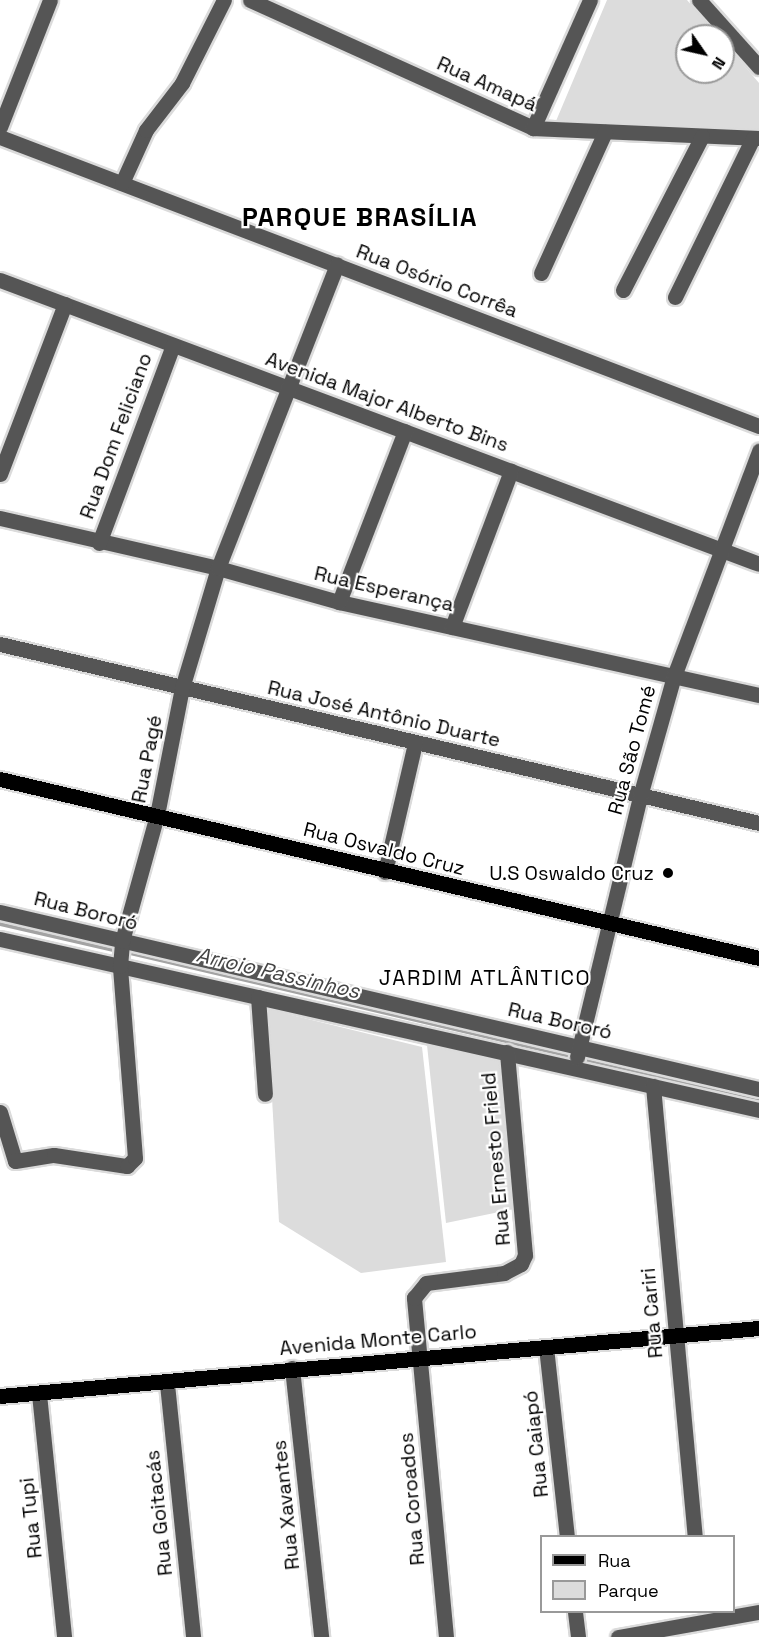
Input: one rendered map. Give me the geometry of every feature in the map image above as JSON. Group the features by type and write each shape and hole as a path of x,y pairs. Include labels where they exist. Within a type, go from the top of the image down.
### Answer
{"main road":[{"name":"Rua Osvaldo Cruz","path":"0,779 157,815 385,872 759,958"},
{"name":"Avenida Monte Carlo","path":"0,1396 167,1384 292,1368 759,1328"}],"street":[{"path":"0,127 50,0"},
{"path":"122,183 146,130 182,83 224,0"},
{"name":"Rua Amapá","path":"250,0 533,128 756,138"},
{"path":"533,128 591,0"},
{"path":"699,0 759,68"},
{"path":"541,273 605,132"},
{"path":"623,290 702,136"},
{"name":"Rua Osório Corrêa","path":"0,137 759,426"},
{"path":"675,297 756,138"},
{"name":"Rua Pagé","path":"0,1112 15,1161 54,1155 120,1166 133,1163 135,1151 120,965 122,942 157,815 182,688 218,568 337,265"},
{"name":"Avenida Major Alberto Bins","path":"0,280 759,564"},
{"path":"0,474 65,304"},
{"name":"Rua Dom Feliciano","path":"99,543 173,345"},
{"path":"339,602 405,431"},
{"name":"Rua São Tomé","path":"577,1057 640,796 674,676 759,451"},
{"path":"452,627 511,471"},
{"name":"Rua Esperança","path":"0,518 99,543 218,568 339,602 759,695"},
{"name":"Rua José Antônio Duarte","path":"0,644 759,823"},
{"path":"385,872 416,743"},
{"name":"Rua Bororó","path":"0,912 577,1057 759,1089"},
{"path":"0,939 507,1052 577,1057 653,1086 759,1110"},
{"path":"258,997 265,1094"},
{"name":"Rua Ernesto Frield","path":"420,1357 414,1307 417,1289 437,1280 504,1273 521,1264 525,1256 507,1052"},
{"name":"Rua Cariri","path":"653,1086 695,1535"},
{"name":"Rua Caiapó","path":"546,1347 567,1535"},
{"name":"Rua Coroados","path":"420,1357 446,1637"},
{"name":"Rua Xavantes","path":"292,1368 321,1637"},
{"name":"Rua Goitacás","path":"167,1384 193,1637"},
{"name":"Rua Tupi","path":"39,1394 64,1637"},
{"path":"618,1637 759,1612"},
{"path":"575,1613 578,1637"}],"green space":[{"path":"607,0 687,0 708,24 675,24 675,84 735,84 735,55 759,83 759,130 556,121"},
{"path":"267,1009 422,1047 446,1262 361,1273 279,1222"},
{"path":"427,1045 501,1057 514,1209 446,1223"}],"waterway":[{"name":"Arroio Passinhos","path":"0,924 118,951"},
{"name":"Arroio Passinhos","path":"126,952 574,1057"},
{"name":"Arroio Passinhos","path":"582,1059 759,1100"}],"place":[{"name":"U.S Oswaldo Cruz","path":"668,873"}],"district":[{"name":"PARQUE BRASÍLIA","path":"360,218"},
{"name":"JARDIM ATLÂNTICO","path":"485,978"}]}
